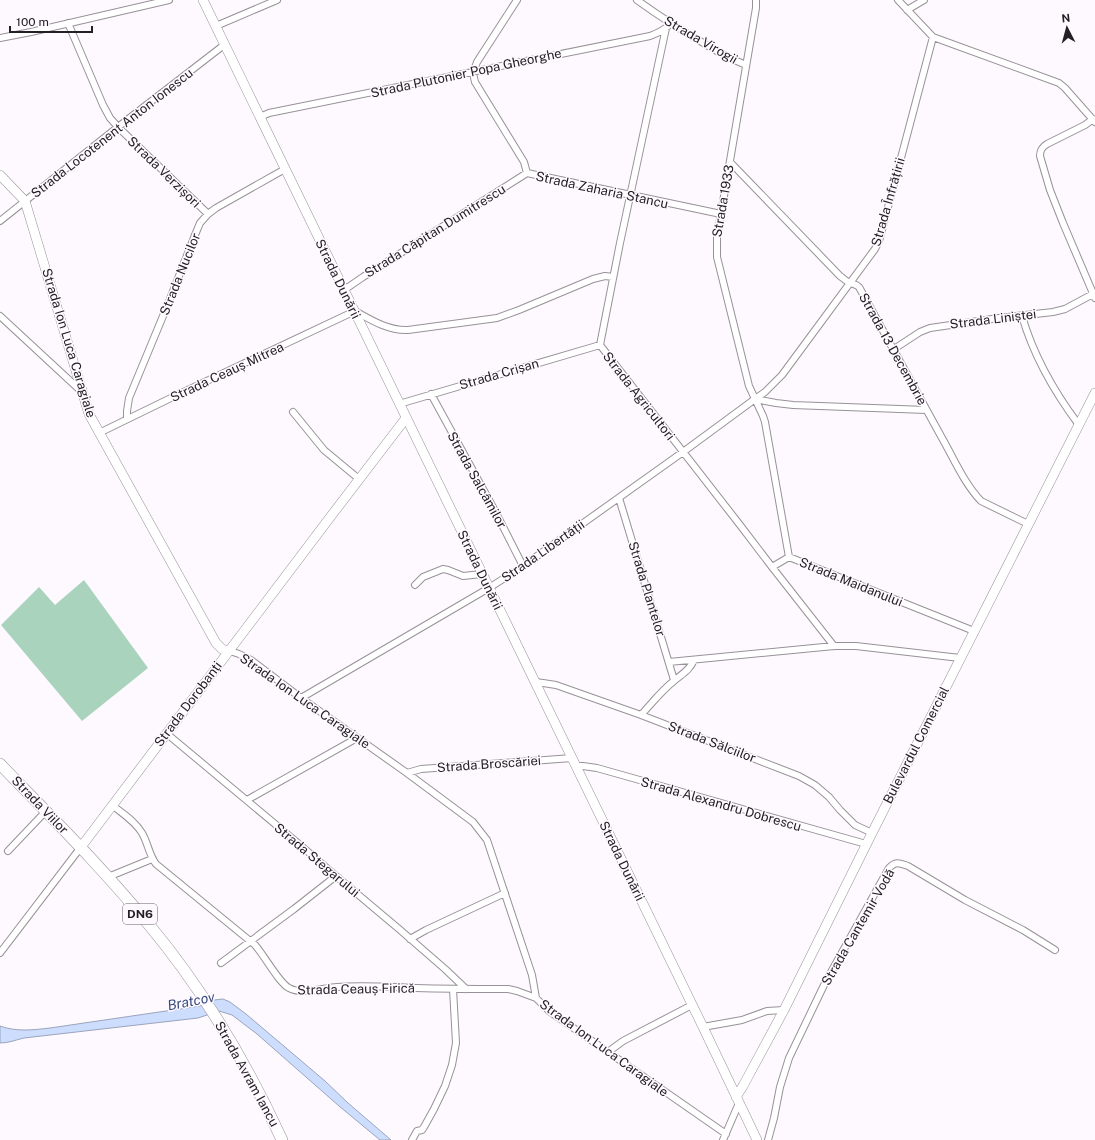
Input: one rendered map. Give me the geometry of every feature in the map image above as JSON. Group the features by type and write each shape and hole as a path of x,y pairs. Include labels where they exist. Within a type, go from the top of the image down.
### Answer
{"highway":[{"name":"Strada Viilor","path":"0,764 81,847"},
{"name":"Strada Avram Iancu","path":"81,847 161,939 204,998 253,1081 282,1140"}],"main road":[{"name":"Strada Dunării","path":"203,0 757,1140"},
{"name":"Strada Ion Luca Caragiale","path":"0,175 25,201 89,414 218,647 222,650 230,651"},
{"name":"Bulevardul Comercial","path":"738,1100 743,1086 784,1010 866,844 1095,393"},
{"name":"Strada Dorobanți","path":"81,847 166,732 230,651 406,418"}],"street":[{"path":"0,38 68,23 144,3 169,0"},
{"path":"216,26 277,0"},
{"path":"473,73 476,62 517,0"},
{"name":"Strada Virogii","path":"637,0 668,26 746,65"},
{"name":"Strada 1933","path":"755,399 749,386 717,257 717,237 756,8 756,0"},
{"path":"898,0 933,37 1059,83 1094,120 1047,144 1040,151 1040,156 1050,190 1094,296"},
{"path":"907,10 924,0"},
{"name":"Strada Verzișori","path":"68,23 110,118 208,214"},
{"name":"Strada Plutonier Popa Gheorghe","path":"260,117 269,113 473,73 650,36 658,33 668,26"},
{"name":"Strada Agricultori","path":"668,26 613,277 600,345 834,646"},
{"name":"Strada Înfrățirii","path":"755,399 765,392 782,375 875,249 879,241 933,37"},
{"name":"Strada Locotenent Anton Ionescu","path":"0,221 224,45"},
{"name":"Strada Zaharia Stancu","path":"473,73 475,82 524,162 527,173 721,214"},
{"name":"Strada 13 Decembrie","path":"730,162 840,276 849,283 854,283 859,287 926,410 976,495 981,500 1028,524"},
{"name":"Strada Nucilor","path":"127,419 129,398 200,223 216,208 285,169"},
{"name":"Strada Căpitan Dumitrescu","path":"344,290 527,173"},
{"path":"354,312 396,330 431,327 497,318 599,277 613,277"},
{"name":"Strada Liniștei","path":"894,349 920,332 930,328 982,320 1053,312 1064,309 1094,296"},
{"name":"Strada Ceauș Mitrea","path":"100,433 354,312"},
{"path":"0,316 83,392"},
{"path":"1022,316 1033,346 1046,371 1068,411 1079,425"},
{"name":"Strada Crișan","path":"399,404 600,345"},
{"name":"Strada Salcâmilor","path":"431,394 495,510 523,566"},
{"path":"755,399 793,405 926,410"},
{"name":"Strada Libertății","path":"301,698 489,588 523,566 755,399"},
{"name":"Strada Maidanului","path":"755,399 765,422 788,557 974,631"},
{"path":"292,412 324,450 359,479"},
{"name":"Strada Plantelor","path":"619,498 674,680"},
{"path":"772,567 788,557"},
{"path":"415,585 423,577 443,569 463,576 482,574"},
{"path":"669,662 834,646 856,646 960,658"},
{"name":"Strada Ion Luca Caragiale","path":"230,651 251,660 301,698 473,822 487,840 532,975 536,998 549,1011 608,1052 724,1137 738,1100"},
{"path":"641,715 674,680 682,675 691,666 694,660"},
{"name":"Strada Sălciilor","path":"535,682 556,685 641,715 804,779 816,785 825,793 855,825 872,833"},
{"name":"Strada Stegarului","path":"166,732 446,969 466,989"},
{"path":"247,800 357,738"},
{"name":"Strada Broscăriei","path":"407,773 421,769 572,758"},
{"name":"Strada Alexandru Dobrescu","path":"576,766 597,768 866,844"},
{"name":"Strada Ceauș Firică","path":"112,805 133,822 143,834 152,859 156,864 251,941 262,953 285,986 295,991 337,987 508,989 536,998"},
{"path":"8,851 46,811"},
{"name":"Strada Dorobanți","path":"0,953 81,847"},
{"path":"108,877 152,859"},
{"name":"Strada Cantemir Vodă","path":"768,1140 780,1086 789,1058 825,983 889,868 894,864 899,863 908,866 965,900 1023,930 1055,950"},
{"path":"221,963 336,876"},
{"path":"410,939 505,893"},
{"path":"412,1140 417,1131 422,1130 434,1109 445,1086 452,1065 456,1043 453,989"},
{"path":"608,1052 623,1041 692,1005"},
{"path":"703,1027 742,1020 767,1011 784,1010"}],"green space":[{"path":"84,580 148,668 82,721 1,625 39,587 55,605"}],"water":[{"path":"223,999 230,1002 246,1014 325,1081 391,1140 380,1140 257,1034 232,1015 219,1011 198,1018 24,1038 0,1043 0,1026 19,1030 50,1028 200,1006 214,1000"}],"water label":[{"name":"Bratcov","path":"191,1001"}]}
